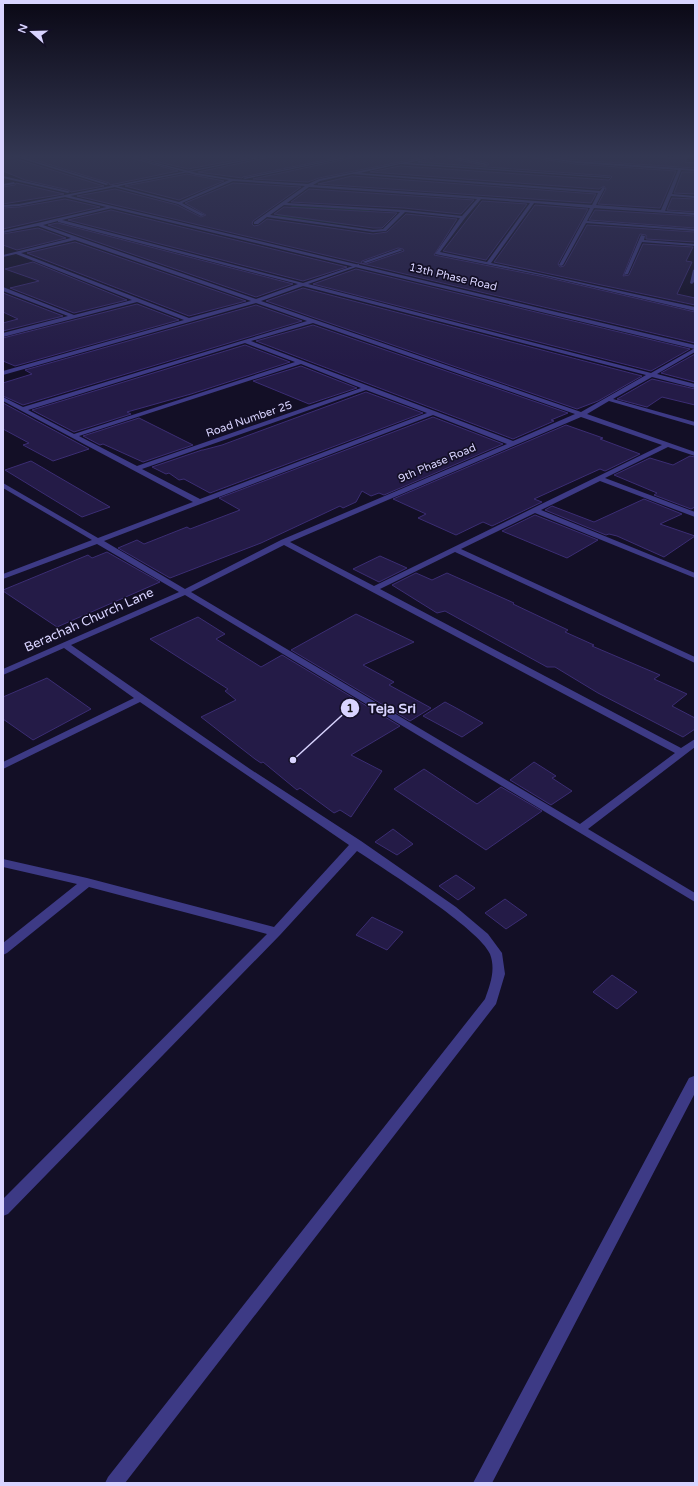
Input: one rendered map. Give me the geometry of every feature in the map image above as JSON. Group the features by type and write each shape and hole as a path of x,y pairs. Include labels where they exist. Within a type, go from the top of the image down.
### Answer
{"street":[{"path":"3,232 41,224"},
{"path":"72,224 695,386"},
{"name":"13th Phase Road","path":"186,224 695,348"},
{"name":"13th Phase Road","path":"203,224 695,342"},
{"path":"326,224 373,231 384,230 390,224"},
{"path":"458,224 437,253 695,309"},
{"path":"488,263 516,224"},
{"path":"561,265 584,224"},
{"path":"614,224 695,230"},
{"path":"38,225 695,454"},
{"path":"626,274 647,227"},
{"path":"3,256 76,238"},
{"path":"641,241 695,245"},
{"path":"364,262 401,250"},
{"path":"16,253 189,320"},
{"path":"320,256 328,254"},
{"path":"3,373 256,301 357,265"},
{"path":"692,283 695,270"},
{"path":"394,274 402,271"},
{"path":"3,289 74,317"},
{"path":"3,335 137,300"},
{"path":"22,409 312,321"},
{"path":"245,341 511,443"},
{"name":"9th Phase Road","path":"185,592 284,542 511,443 582,414 695,348"},
{"path":"74,436 302,362"},
{"name":"Road Number 25","path":"136,469 368,387"},
{"path":"3,399 199,502"},
{"path":"607,399 695,424"},
{"path":"3,577 433,413"},
{"path":"374,589 667,444"},
{"path":"599,478 695,515"},
{"path":"3,485 185,592 695,898"},
{"path":"534,510 695,576"},
{"path":"284,542 681,752"},
{"path":"455,549 695,660"},
{"name":"Berachah Church Lane","path":"3,672 185,592"},
{"path":"65,645 246,772 357,844 452,910 484,936 496,953 499,974 491,1001 114,1483"},
{"path":"3,766 140,698"},
{"path":"582,829 695,742"},
{"path":"3,1208 276,932 357,844"},
{"path":"3,863 87,882 276,932"},
{"path":"3,950 87,882"},
{"path":"482,1483 694,1082"}],"building":[{"path":"3,224 24,224 3,229"},
{"path":"62,224 293,284 256,297 48,225"},
{"path":"85,224 170,224 347,267 303,281"},
{"path":"196,224 252,224 254,226 260,224 305,224 373,234 387,232 395,224 454,224 434,255 545,277 695,312 695,343","holes":["398,248 403,249 404,251 366,264 361,263 362,261"]},
{"path":"347,224 386,224 382,228"},
{"path":"464,224 512,224 486,260 443,251"},
{"path":"521,224 580,224 558,264 560,267 564,266 587,225 695,232 695,242 646,239 646,235 640,234 623,276 629,275 643,244 693,247 686,261 692,262 677,294 695,298 695,305 494,262"},
{"path":"647,224 695,224 695,228"},
{"path":"38,228 66,238 17,250 3,245 3,234"},
{"path":"75,242 246,301 189,316 27,253"},
{"path":"33,262 127,300 74,313 10,288 39,281 5,269"},
{"path":"356,269 690,349 651,371 313,284"},
{"path":"303,288 642,376 598,401 577,409 266,301"},
{"path":"3,293 63,316 3,331 3,323 18,319 3,312"},
{"path":"137,304 179,320 15,366 3,361 3,338"},
{"path":"256,305 302,321 23,405 3,396 3,383 32,374 25,370"},
{"path":"313,325 568,413 551,420 554,421 513,439 256,341"},
{"path":"245,345 290,362 191,394 127,412 131,414 74,432 32,410"},
{"path":"695,354 695,382 661,373"},
{"path":"301,366 357,388 309,404 253,381"},
{"path":"652,379 695,389 695,405 662,397 647,407 617,399"},
{"path":"366,392 423,413 210,493 184,479 179,480 169,473 166,474 152,467 202,450 222,445"},
{"path":"3,403 89,449 53,461 23,445 29,443 3,429"},
{"path":"433,417 503,444 384,495 379,493 371,496 362,491 356,502 343,508 340,506 261,543 170,578 118,548 137,540 144,544 187,527 190,529 240,510 219,498"},
{"path":"139,418 193,445 143,462 103,444 100,445 83,436"},
{"path":"566,425 603,438 600,439 640,454 605,471 600,469 534,499 542,502 492,526 483,522 456,535 418,518 426,514 393,499"},
{"path":"690,456 695,457 695,507 691,509 654,495 657,493 614,475 650,458 673,465"},
{"path":"31,461 110,507 82,517 5,470"},
{"path":"644,499 682,514 660,524 695,536 664,557 617,536 609,534 606,535 545,510 552,506 594,522"},
{"path":"535,515 598,540 567,558 502,531"},
{"path":"107,552 160,582 57,627 3,591 88,555 92,558"},
{"path":"380,556 407,568 379,582 353,569"},
{"path":"416,573 432,580 447,573 514,603 513,604 568,630 565,632 594,645 592,646 660,675 654,679 687,694 672,706 695,718 695,729 683,737 598,693 555,667 547,667 445,611 437,613 392,585"},
{"path":"356,614 414,642 363,665 394,682 389,685 431,708 410,721 291,650"},
{"path":"198,617 225,634 216,639 261,667 282,655 400,726 351,755 382,771 351,817 340,810 334,813 300,788 297,790 263,762 261,763 255,759 201,717 236,700 225,691 228,689 150,639"},
{"path":"47,678 91,709 33,740 3,719 3,697"},
{"path":"445,702 483,723 462,737 423,716"},
{"path":"534,762 556,776 552,778 572,791 551,805 510,780"},
{"path":"424,769 477,804 501,787 542,811 486,850 394,789"},
{"path":"393,829 413,844 397,855 375,842"},
{"path":"456,875 475,888 458,900 439,886"},
{"path":"505,899 527,915 506,929 485,913"},
{"path":"372,917 403,932 387,950 356,935"},
{"path":"612,975 637,992 617,1009 593,992"}],"place":[{"name":"Teja Sri","path":"293,760"}]}
